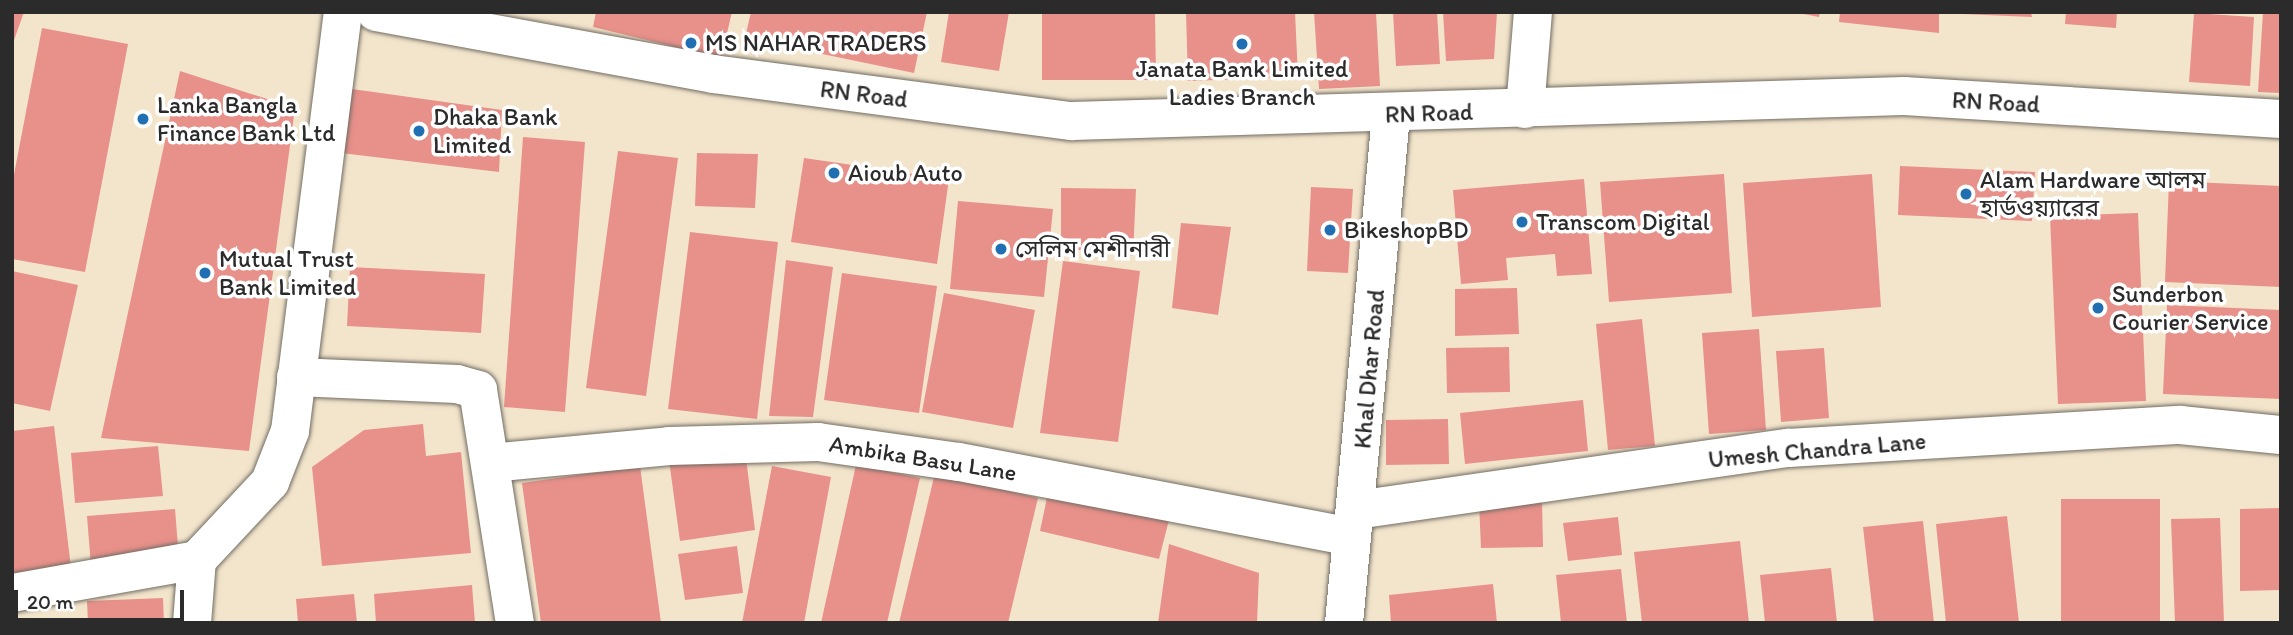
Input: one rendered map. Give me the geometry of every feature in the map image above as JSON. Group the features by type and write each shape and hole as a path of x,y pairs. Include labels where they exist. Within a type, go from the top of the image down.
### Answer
{"main road":[{"path":"12,593 197,560 270,482 290,430 343,12"},
{"name":"RN Road","path":"376,12 713,74 1072,121 1391,115 1905,96 2281,119"},
{"path":"1525,109 1533,12"},
{"name":"Khal Dhar Road","path":"1343,623 1391,115"},
{"path":"296,377 457,384 478,390 515,623"},
{"name":"Umesh Chandra Lane","path":"1354,523 1788,448 2180,425 2281,435"},
{"name":"Ambika Basu Lane","path":"490,463 668,446 818,442 1354,523"},
{"path":"192,623 197,560"}],"building":[{"path":"12,12 24,12 13,43 12,43"},
{"name":"MS NAHAR TRADERS","path":"596,12 732,12 721,58 593,27"},
{"path":"751,12 927,12 914,73 745,38"},
{"path":"949,12 1009,12 999,71 941,62"},
{"path":"1042,12 1155,12 1156,80 1042,80"},
{"name":"Janata Bank Limited Ladies Branch","path":"1186,12 1295,12 1298,77 1188,81"},
{"path":"1314,12 1376,12 1380,86 1319,89"},
{"path":"1393,12 1437,12 1440,64 1396,66"},
{"path":"1443,12 1497,12 1494,59 1446,61"},
{"path":"1793,12 1820,12 1819,17"},
{"path":"1840,12 1939,12 1939,33 1839,22"},
{"path":"2031,12 2032,17 1962,14"},
{"path":"2066,12 2117,12 2116,28 2065,24"},
{"path":"2263,12 2281,12 2281,93 2258,92"},
{"path":"2194,13 2254,17 2250,86 2189,82"},
{"path":"42,28 128,44 85,272 12,259 12,185"},
{"name":"Mutual Trust Bank Limited","path":"180,71 295,108 249,451 101,438"},
{"name":"Dhaka Bank Limited","path":"345,88 502,110 499,172 333,152"},
{"path":"523,137 585,142 565,412 504,407"},
{"path":"618,151 678,158 646,396 586,388"},
{"path":"697,153 758,154 755,208 695,206"},
{"path":"804,158 949,179 937,264 791,242"},
{"name":"Alam Hardware আলম হার্ডওয়্যারের","path":"1900,166 2035,172 2032,221 1898,215"},
{"path":"1724,174 1732,293 1609,302 1600,182"},
{"path":"1872,174 1881,307 1752,317 1743,183"},
{"name":"Transcom Digital","path":"1584,179 1592,274 1557,276 1555,254 1506,258 1508,280 1461,284 1453,190"},
{"path":"2169,181 2281,186 2281,287 2165,282"},
{"name":"BikeshopBD","path":"1311,187 1353,189 1348,273 1307,271"},
{"path":"1061,188 1136,189 1133,256 1061,248"},
{"name":"সেলিম মেশীনারী","path":"958,201 1053,209 1044,297 950,289"},
{"name":"Sunderbon Courier Service","path":"2138,213 2146,401 2058,404 2050,216"},
{"path":"1181,223 1231,227 1218,315 1172,308"},
{"path":"690,232 778,242 757,419 668,409"},
{"path":"786,260 833,267 813,417 769,416"},
{"path":"1063,261 1140,271 1118,442 1040,433"},
{"path":"350,267 485,274 481,333 347,326"},
{"path":"12,271 78,285 50,411 12,403"},
{"path":"842,273 937,286 919,413 824,400"},
{"path":"1517,288 1519,334 1455,336 1455,289"},
{"path":"944,293 1035,310 1013,428 922,412"},
{"path":"2167,305 2281,310 2281,399 2163,394"},
{"path":"1642,319 1655,446 1608,450 1596,324"},
{"path":"1759,329 1766,430 1709,434 1702,333"},
{"path":"1509,347 1510,392 1447,393 1446,348"},
{"path":"1824,348 1829,418 1781,422 1776,351"},
{"path":"1583,400 1588,451 1465,464 1460,413"},
{"path":"1448,419 1449,464 1386,465 1386,420"},
{"path":"423,424 426,456 461,452 471,553 322,566 312,467 364,430"},
{"path":"54,426 72,576 12,584 12,431"},
{"path":"158,446 163,496 75,503 71,453"},
{"path":"745,450 755,530 680,541 669,460"},
{"path":"856,465 920,478 887,623 821,623"},
{"path":"640,466 661,623 541,623 522,483"},
{"path":"772,466 831,477 804,623 742,623"},
{"path":"935,473 1038,498 1008,623 899,623"},
{"path":"1049,488 1170,516 1159,559 1040,531"},
{"path":"2061,499 2160,499 2160,623 2061,623"},
{"path":"1542,500 1543,547 1481,548 1479,502"},
{"path":"2281,508 2281,590 2240,591 2240,509"},
{"path":"175,509 179,559 91,566 87,516"},
{"path":"2007,516 2019,623 1946,623 1936,524"},
{"path":"1618,517 1622,555 1568,561 1563,523"},
{"path":"2220,518 2224,623 2175,623 2171,519"},
{"path":"1923,521 1934,623 1874,623 1863,527"},
{"path":"1740,541 1749,623 1642,623 1634,552"},
{"path":"1169,544 1259,573 1257,623 1158,623"},
{"path":"737,546 743,593 685,600 678,554"},
{"path":"1831,568 1837,623 1765,623 1760,575"},
{"path":"1621,569 1627,623 1561,623 1556,575"},
{"path":"1493,584 1497,623 1391,623 1389,595"},
{"path":"472,585 475,623 376,623 374,594"},
{"path":"354,594 357,623 298,623 296,599"},
{"path":"163,598 164,623 88,623 87,601"}],"place":[{"name":"MS NAHAR TRADERS","path":"691,43"},
{"name":"Janata Bank Limited Ladies Branch","path":"1242,44"},
{"name":"Lanka Bangla Finance Bank Ltd","path":"143,119"},
{"name":"Dhaka Bank Limited","path":"419,131"},
{"name":"Aioub Auto","path":"834,173"},
{"name":"Alam Hardware আলম হার্ডওয়্যারের","path":"1966,194"},
{"name":"Transcom Digital","path":"1522,222"},
{"name":"BikeshopBD","path":"1330,230"},
{"name":"সেলিম মেশীনারী","path":"1001,249"},
{"name":"Mutual Trust Bank Limited","path":"205,273"},
{"name":"Sunderbon Courier Service","path":"2098,308"}]}
